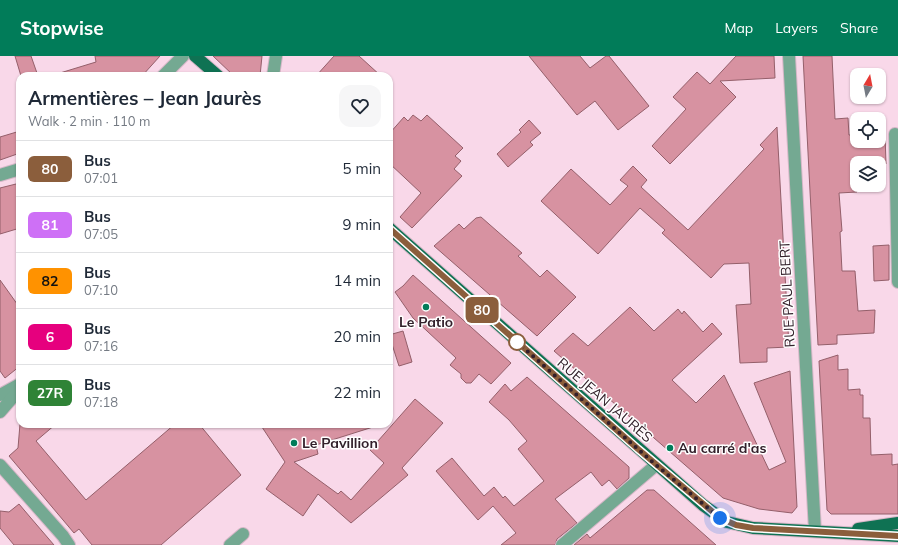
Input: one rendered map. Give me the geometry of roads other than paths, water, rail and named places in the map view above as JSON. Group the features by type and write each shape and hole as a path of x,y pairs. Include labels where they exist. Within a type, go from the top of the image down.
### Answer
{"main road":[{"path":"195,56 213,72"},
{"name":"RUE JEAN JAURÈS","path":"393,232 656,465 714,514 727,522 753,528 830,531 898,536"},
{"name":"RUE JEAN JAURÈS","path":"830,531 898,523"}],"street":[{"path":"167,72 183,56"},
{"path":"274,72 276,56"},
{"name":"RUE PAUL BERT","path":"789,56 815,531"},
{"path":"895,134 898,282"},
{"path":"0,175 16,170"},
{"path":"0,395 16,386"},
{"path":"0,412 16,393"},
{"path":"0,465 63,536 68,545"},
{"path":"568,543 656,465"},
{"path":"230,545 243,534"}],"place":[{"name":"Le Patio","path":"426,307"},
{"name":"Le Pavillion","path":"294,443"},
{"name":"Au carré d'as","path":"670,448"}]}
